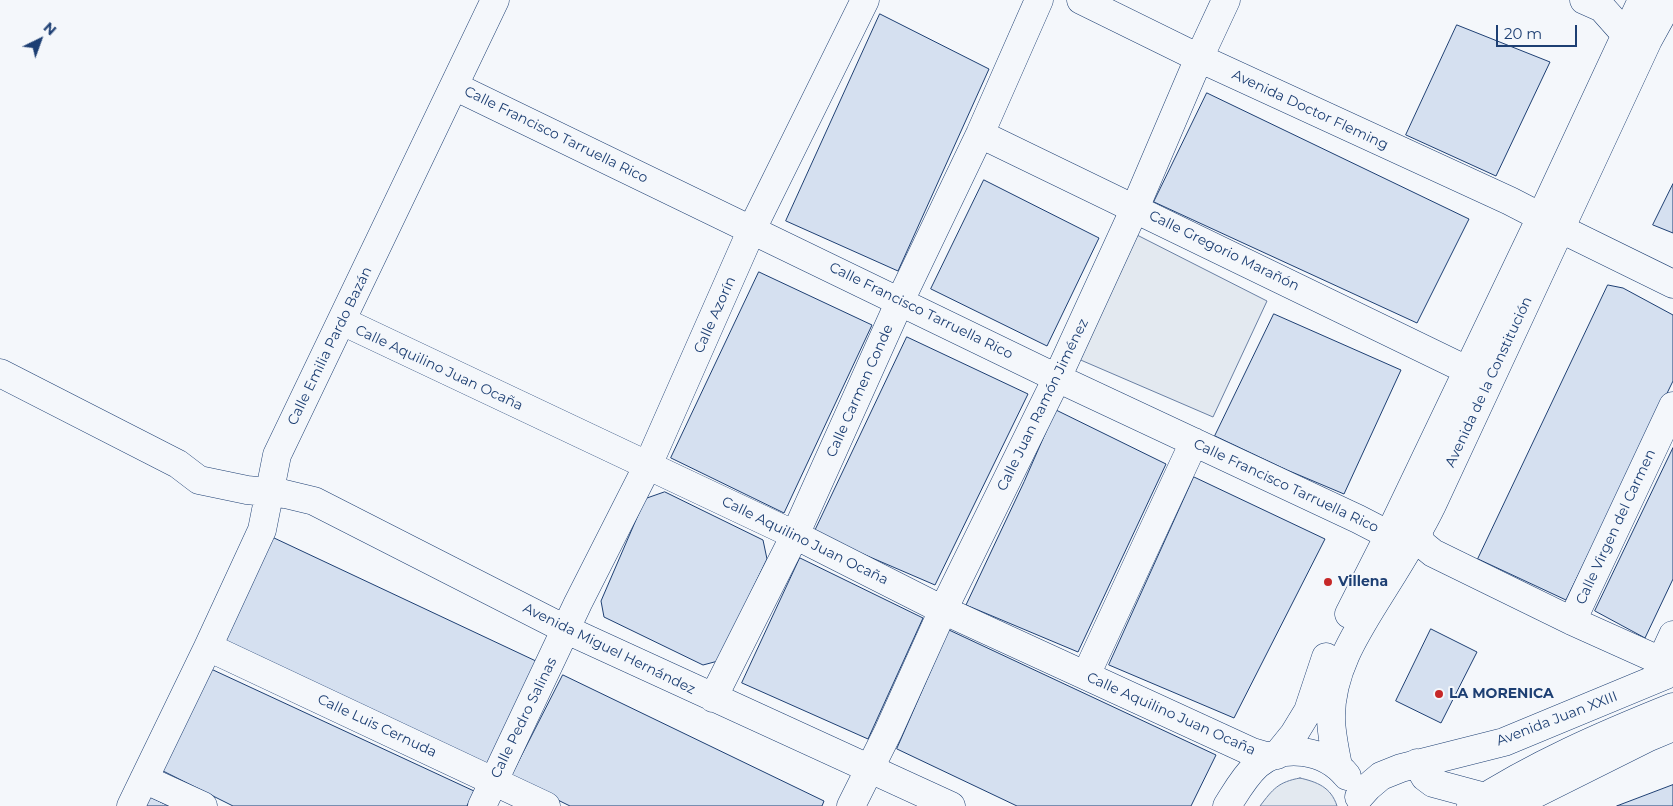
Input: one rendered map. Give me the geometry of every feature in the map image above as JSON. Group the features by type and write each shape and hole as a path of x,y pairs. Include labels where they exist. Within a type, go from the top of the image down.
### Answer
{"street":[{"name":"Calle Emilia Pardo Bazán","path":"131,806 262,530 278,455 494,0"},
{"name":"Calle Azorín","path":"566,630 648,465 752,229 865,0"},
{"name":"Calle Carmen Conde","path":"713,698 795,535 900,301 980,134 1039,0"},
{"name":"Avenida Doctor Fleming","path":"1081,0 1199,58 1492,193 1673,284"},
{"name":"Calle Juan Ramón Jiménez","path":"851,806 870,770 943,610 1057,378 1135,208 1226,0"},
{"path":"1584,0 1602,8 1626,35"},
{"name":"Avenida de la Constitución","path":"1338,766 1331,717 1335,684 1342,661 1418,534 1551,223 1626,35 1642,0"},
{"name":"Avenida de la Constitución","path":"1227,806 1248,774 1258,764 1273,756 1294,734 1308,710 1328,654 1389,535 1467,370 1551,223 1670,0"},
{"name":"Calle Francisco Tarruella Rico","path":"454,86 1057,378 1389,535"},
{"name":"Calle Gregorio Marañón","path":"980,134 1467,370"},
{"name":"Calle Aquilino Juan Ocaña","path":"342,321 795,535 943,610 1252,752 1273,756"},
{"name":"Avenida Miguel Hernández","path":"0,373 178,464 198,480 248,490 285,494 314,501 566,630 951,806"},
{"name":"Calle Virgen del Carmen","path":"1572,621 1673,406"},
{"path":"1086,675 1194,442"},
{"path":"1418,534 1422,544 1433,554 1667,669 1673,635"},
{"name":"Calle Pedro Salinas","path":"482,806 566,630"},
{"name":"Calle Luis Cernuda","path":"208,647 546,806"},
{"name":"Avenida Juan XXIII","path":"1360,802 1368,787 1381,776 1417,763 1504,742 1656,680 1667,669"},
{"path":"1417,763 1425,777 1433,783 1478,802 1575,748 1673,707"},
{"path":"1511,806 1665,736"},
{"path":"1273,756 1294,752 1309,753 1324,758 1338,766 1353,784 1360,802"},
{"path":"144,779 203,806"}],"shaded area":[{"path":"1137,235 1267,301 1213,417 1076,358"},
{"path":"1300,778 1323,786 1331,794 1337,806 1260,806 1281,784"}],"building":[{"path":"880,14 989,69 898,271 786,221"},
{"path":"1457,25 1550,62 1496,176 1406,135"},
{"path":"1207,93 1469,219 1417,323 1154,202"},
{"path":"984,180 1099,238 1047,346 931,289"},
{"path":"1673,184 1673,233 1653,225"},
{"path":"759,272 872,325 784,513 671,458"},
{"path":"1608,285 1623,288 1673,315 1673,381 1566,600 1478,559"},
{"path":"1274,314 1401,370 1344,494 1215,436"},
{"path":"907,337 1028,394 935,585 814,533"},
{"path":"1056,410 1166,464 1078,652 966,605"},
{"path":"1673,448 1673,579 1645,638 1595,611"},
{"path":"1194,477 1325,539 1234,718 1109,665"},
{"path":"665,492 763,540 767,559 718,661 703,665 604,617 601,601 645,499"},
{"path":"272,537 538,662 488,768 225,643"},
{"path":"800,558 923,618 868,739 742,683"},
{"path":"1431,629 1477,652 1441,723 1396,701"},
{"path":"949,630 1216,755 1191,806 1017,806 897,749"},
{"path":"211,669 474,791 467,806 233,806 163,771"},
{"path":"563,675 824,801 822,806 570,806 511,777"},
{"path":"1673,785 1673,806 1617,806"},
{"path":"150,797 169,806 146,806"}],"place":[{"name":"Villena","path":"1328,582"},
{"name":"LA MORENICA","path":"1439,694"}]}
